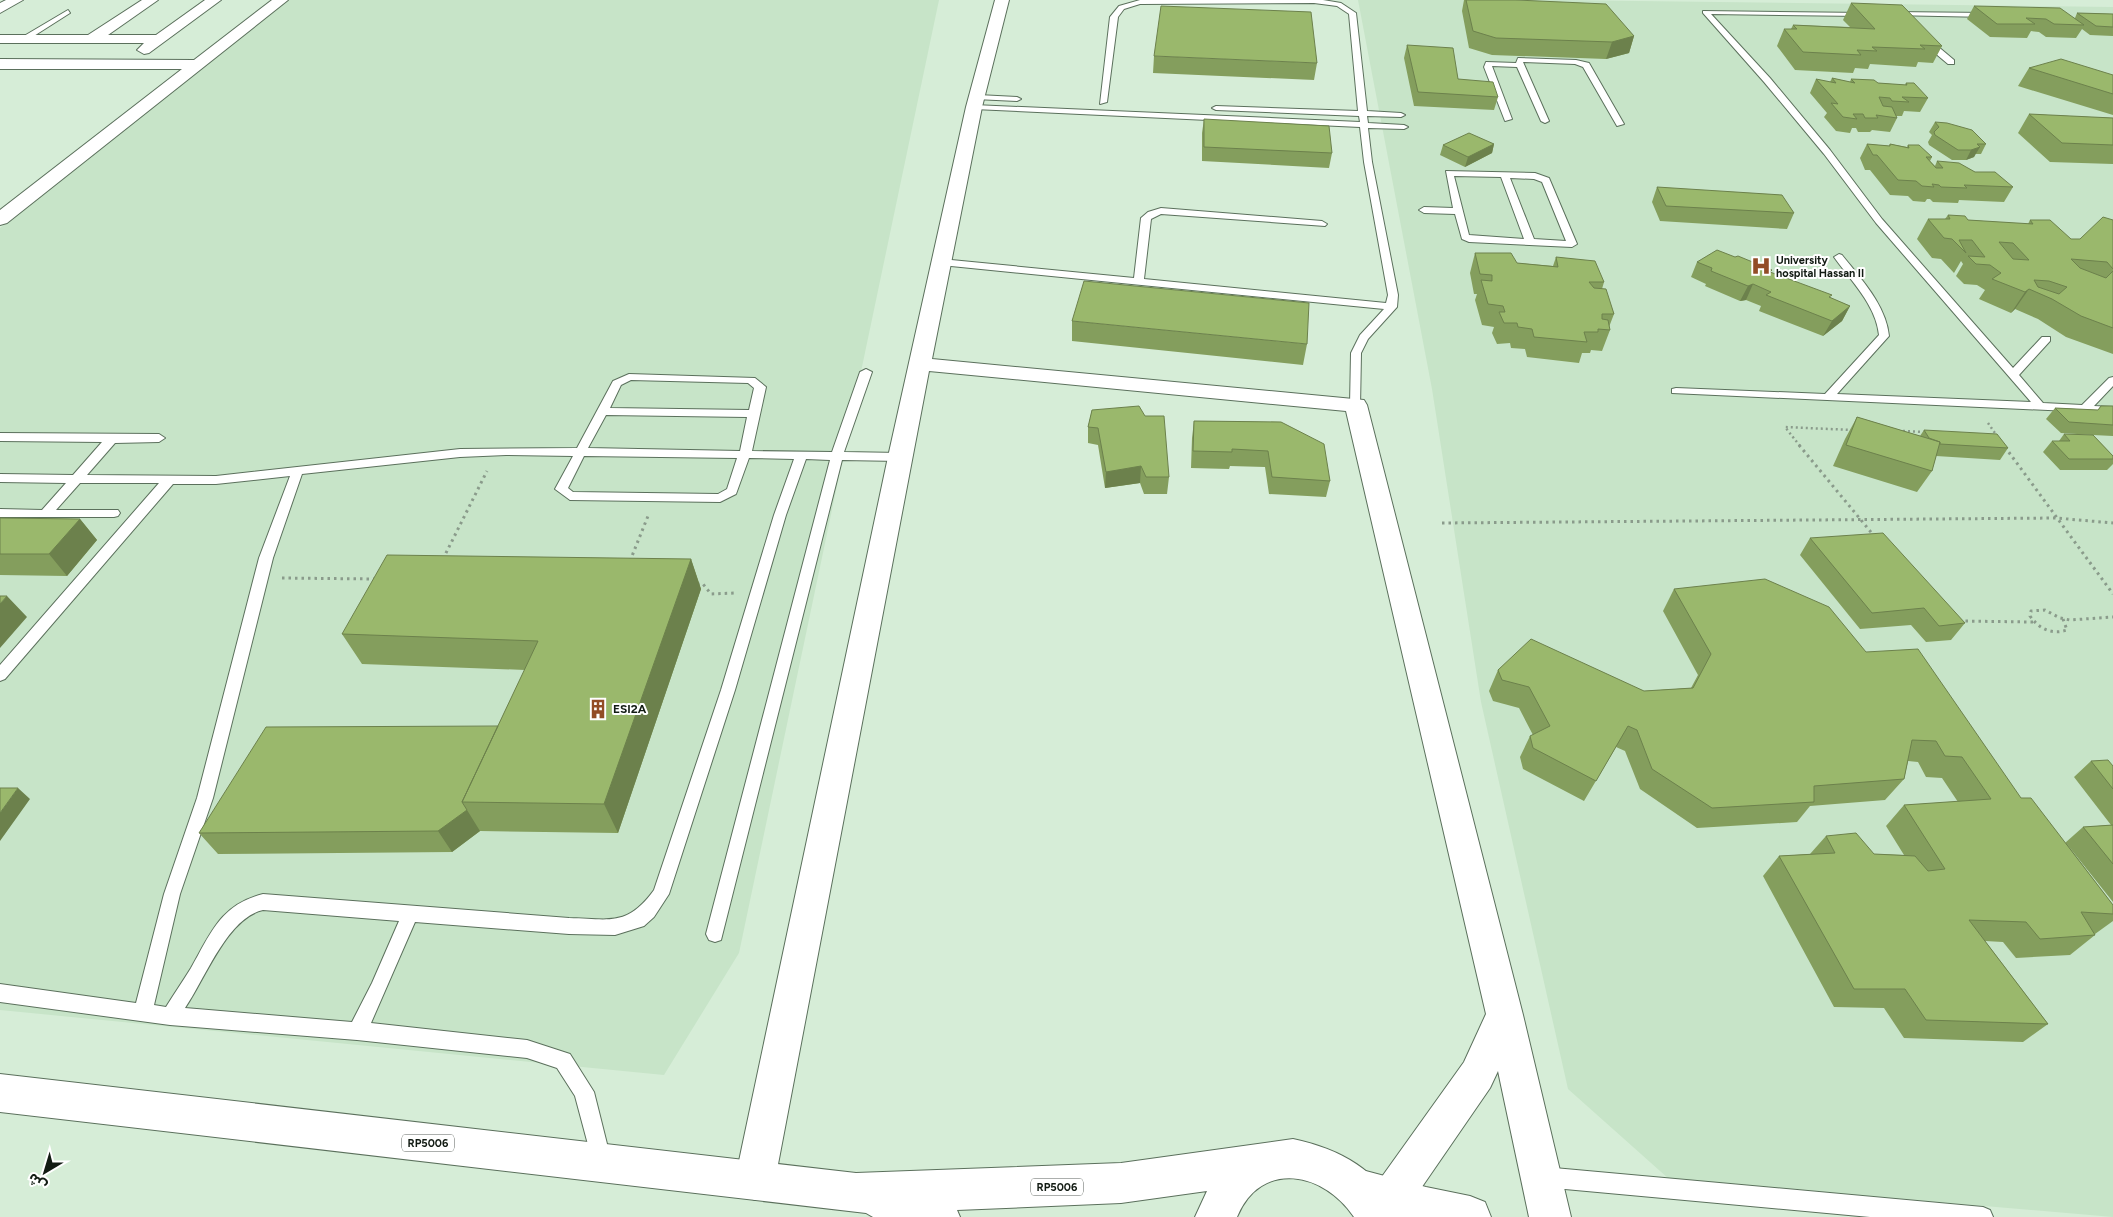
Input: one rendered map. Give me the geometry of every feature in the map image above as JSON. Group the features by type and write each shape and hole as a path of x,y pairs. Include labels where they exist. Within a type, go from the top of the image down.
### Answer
{"main road":[{"path":"0,9 16,0"},
{"path":"126,0 151,0"},
{"path":"91,39 151,0"},
{"path":"125,65 214,0"},
{"path":"0,218 281,0"},
{"path":"755,1180 941,262 976,102 1002,0"},
{"path":"0,39 159,39"},
{"path":"0,64 196,65"},
{"path":"920,364 1356,404 1505,1015 1550,1217"},
{"path":"1377,1202 1477,1075 1505,1015"},
{"name":"RP5006","path":"0,1093 856,1193 939,1217"},
{"name":"RP5006","path":"856,1193 1121,1183 1257,1164 1283,1158 1311,1160 1338,1171 1377,1202 1470,1217"},
{"name":"RP5006","path":"1216,1217 1219,1203 1235,1180 1257,1164"}],"lane":[{"path":"1104,102 1114,17 1116,12 1122,7 1140,2 1326,1 1343,5 1352,13 1368,162 1393,283 1392,307 1365,334 1356,354 1356,404"},
{"path":"23,39 68,12"},
{"path":"1994,15 1899,17 1881,14 1705,12 1827,152 1879,221 2040,406"},
{"path":"1916,32 1951,62"},
{"path":"1545,121 1520,65 1519,61 1521,60 1576,62 1586,65 1620,124"},
{"path":"1508,119 1488,67 1489,64 1520,65"},
{"path":"976,102 1026,99"},
{"path":"976,102 1075,106 1404,127"},
{"path":"1204,107 1401,116"},
{"path":"1450,173 1504,174 1541,177 1546,180 1573,242 1567,244 1469,239 1465,237 1450,173"},
{"path":"1504,174 1530,242"},
{"path":"1424,210 1458,211"},
{"path":"1139,281 1146,218 1151,214 1161,211 1322,224"},
{"path":"1827,398 1884,336 1885,326 1839,257"},
{"path":"941,262 1392,307"},
{"path":"2014,374 2046,339"},
{"path":"716,934 837,455 866,372"},
{"path":"629,376 751,380 760,388 754,414 745,454 732,491 720,498 570,496 561,489 582,452 616,383 629,376"},
{"path":"2086,407 2113,380"},
{"path":"1676,391 2086,407 2113,410"},
{"path":"602,411 754,414"},
{"path":"0,437 159,438"},
{"path":"45,514 112,439"},
{"path":"0,478 216,480 460,453 496,451 837,455 900,458"},
{"path":"170,1016 222,930 234,916 248,907 263,902 569,926 615,927 629,925 648,912 661,894 758,593 780,515 802,455"},
{"path":"143,1013 172,894 205,798 261,578 297,472"},
{"path":"0,675 168,481"},
{"path":"0,513 114,513"},
{"path":"357,1031 379,988 410,914"},
{"path":"0,993 170,1016 357,1031 527,1049 563,1061 584,1092 602,1163"},
{"path":"1541,1177 1983,1217"}],"path":[{"path":"1974,404 2113,594"},
{"path":"1862,430 1785,427 1881,544"},
{"path":"1900,431 1929,432"},
{"path":"1987,434 1996,435"},
{"path":"442,562 496,451"},
{"path":"629,566 656,497"},
{"path":"1442,523 2056,518 2113,523"},
{"path":"261,578 385,580"},
{"path":"694,584 703,584 711,594 758,593"},
{"path":"2037,609 2056,613 2063,619 2067,625 2067,630 2061,632 2042,628 2030,616 2031,611 2037,609"},
{"path":"2063,619 2113,617"},
{"path":"1955,621 2034,622"}],"shaded area":[{"path":"286,0 939,0 739,953 664,1075 0,1010 0,228"},
{"path":"1358,0 1555,0 2113,7 2113,1217 1669,1179 1568,1089 1481,702 1432,389"}],"building":[{"path":"1466,0 1606,4 1634,36 1612,42 1496,38 1473,31"},
{"path":"1851,3 1902,5 1942,46 1920,45 1925,49 1872,47 1877,51 1857,50 1861,55 1803,52 1784,29 1797,29 1793,25 1875,29"},
{"path":"1161,6 1311,12 1317,63 1154,56"},
{"path":"1974,6 2060,8 2084,25 2054,24 2046,19 2026,18 2035,24 1997,24"},
{"path":"2077,13 2113,14 2113,27 2096,26"},
{"path":"1407,45 1453,48 1458,79 1493,82 1498,97 1418,92"},
{"path":"2061,59 2113,75 2113,94 2029,68"},
{"path":"1832,78 1855,83 1851,79 1907,85 1906,83 1914,83 1928,98 1902,97 1909,102 1892,101 1890,98 1879,97 1883,106 1892,107 1897,118 1876,115 1878,118 1865,118 1863,114 1853,114 1857,119 1843,117 1831,103 1838,104 1816,79 1836,83"},
{"path":"2029,114 2113,118 2113,145 2062,143"},
{"path":"1204,119 1329,126 1332,153 1204,147"},
{"path":"1935,122 1947,123 1972,130 1986,144 1977,144 1980,147 1971,150 1958,150 1935,135 1934,132 1939,127"},
{"path":"1469,133 1494,144 1468,157 1443,145"},
{"path":"1867,144 1890,146 1890,144 1909,148 1908,145 1919,145 1932,157 1926,157 1936,168 1943,168 1937,161 1959,163 1975,172 1995,172 2013,187 1964,185 1967,188 1941,187 1932,184 1934,187 1922,186 1916,181 1898,180 1877,155 1873,155"},
{"path":"1657,187 1782,195 1794,213 1666,206"},
{"path":"1948,215 1965,216 1968,220 2033,224 2030,220 2050,220 2071,239 2080,239 2103,217 2113,220 2113,269 2107,262 2071,259 2080,268 2106,278 2113,271 2113,328 2081,316 2052,299 2029,289 2025,292 1992,279 2001,273 1990,265 1976,264 1968,256 1985,257 1972,240 1959,240 1966,253 1952,239 1944,238 1928,219 1950,219","holes":["1999,242 2013,243 2029,260 2013,259","2034,280 2049,281 2067,287 2059,294 2038,287"]},
{"path":"1717,250 1735,257 1738,256 1772,270 1770,272 1832,295 1829,297 1850,306 1832,321 1766,295 1771,292 1753,284 1748,286 1711,271 1712,268 1697,262"},
{"path":"1475,253 1511,253 1517,263 1558,267 1556,257 1595,261 1604,282 1589,282 1594,288 1606,289 1614,314 1602,314 1602,319 1608,320 1610,330 1598,329 1598,332 1584,332 1587,342 1534,337 1532,329 1518,327 1517,323 1504,323 1499,312 1505,312 1503,306 1488,304 1481,280 1492,281 1492,275 1480,274"},
{"path":"1084,281 1309,303 1307,344 1072,321"},
{"path":"1139,406 1145,416 1164,416 1169,477 1146,477 1141,466 1106,472 1098,428 1088,427 1092,410"},
{"path":"2101,406 2113,406 2113,425 2069,422 2055,408 2098,410"},
{"path":"1857,417 1940,442 1932,471 1846,445"},
{"path":"1194,421 1281,422 1324,444 1330,481 1272,477 1268,451 1232,449 1232,452 1193,451"},
{"path":"1924,430 1997,434 2008,448 1940,444 1940,442 1929,438"},
{"path":"2064,434 2093,435 2113,456 2113,459 2069,459 2052,441 2070,441"},
{"path":"0,518 80,519 49,554 0,554"},
{"path":"1883,533 1965,623 1939,626 1924,608 1872,613 1810,538"},
{"name":"ESI2A","path":"387,555 691,559 604,804 462,802 538,641 342,634"},
{"path":"1765,579 1829,607 1866,652 1918,649 2021,798 2031,798 2113,905 2113,914 2081,912 2095,935 2040,939 2026,922 1969,920 2048,1024 1926,1020 1905,989 1854,989 1779,856 1835,853 1826,836 1856,833 1874,854 1915,856 1928,871 1945,869 1904,805 1991,799 1962,757 1945,756 1936,741 1912,740 1904,779 1814,786 1814,802 1712,808 1652,769 1637,730 1628,726 1596,781 1533,748 1530,736 1550,726 1529,687 1502,680 1498,670 1531,639 1644,691 1693,688 1711,654 1674,589"},
{"path":"0,596 7,596 0,604"},
{"path":"498,726 462,802 467,810 438,831 199,833 266,727"},
{"path":"2108,760 2113,766 2113,789 2091,761"},
{"path":"0,788 18,788 0,813"},
{"path":"2113,825 2113,864 2083,827"}],"place":[{"name":"University hospital Hassan II","path":"1761,266"},
{"name":"ESI2A","path":"598,709"}]}
